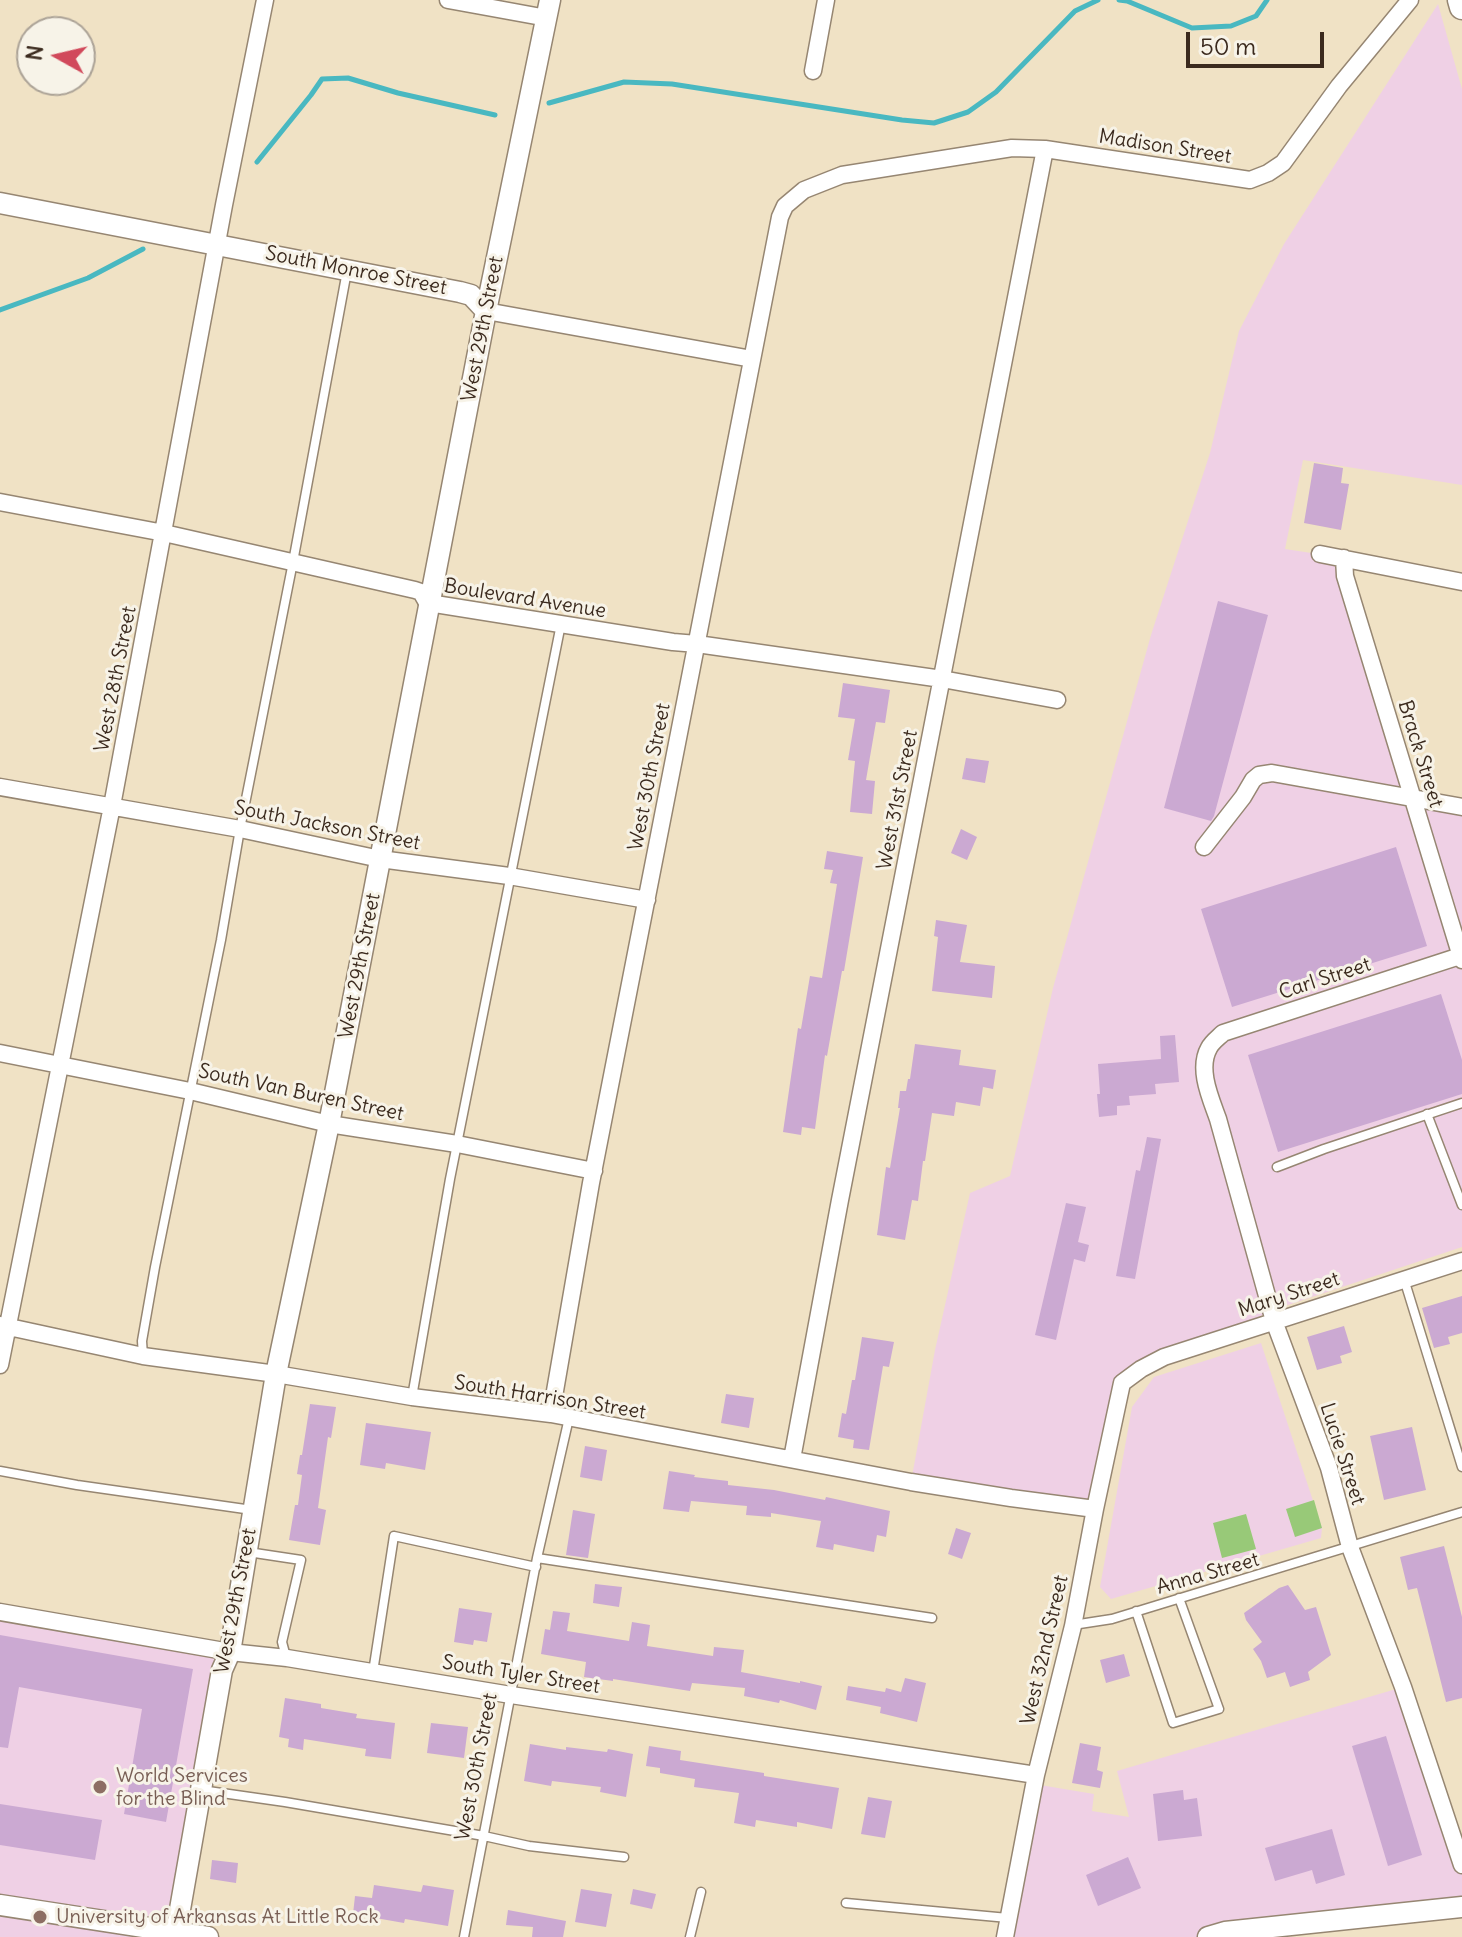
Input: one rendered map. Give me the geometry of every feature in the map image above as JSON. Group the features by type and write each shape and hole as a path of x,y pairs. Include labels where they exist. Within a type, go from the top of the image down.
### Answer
{"main road":[{"path":"1460,0 1462,7"}],"street":[{"name":"West 28th Street","path":"0,1365 4,1326 112,806 265,0"},
{"path":"448,0 548,9"},
{"path":"813,71 826,0"},
{"name":"Madison Street","path":"834,178 1012,148 1045,149 1250,180 1283,163 1339,86 1410,0"},
{"name":"West 29th Street","path":"176,1934 222,1670 230,1652 248,1552 276,1374 329,1124 486,311 548,9"},
{"name":"West 31st Street","path":"792,1459 962,566 1045,149"},
{"name":"West 30th Street","path":"551,1414 594,1171 780,217 785,206 804,190 834,178"},
{"name":"South Monroe Street","path":"0,203 471,295 486,311 752,359"},
{"name":"Boulevard Avenue","path":"0,502 164,533 415,590 421,592 429,606 435,604 673,642 942,679 1057,700"},
{"path":"1320,554 1462,582"},
{"name":"Brack Street","path":"1344,558 1345,576 1461,958"},
{"path":"1204,847 1259,775 1272,773 1462,807"},
{"name":"South Jackson Street","path":"0,787 240,829 380,859 509,876 647,900"},
{"name":"Carl Street","path":"1208,1050 1223,1033 1461,958"},
{"name":"Lucie Street","path":"1208,1050 1205,1076 1274,1321 1329,1468 1350,1547 1403,1687 1462,1865"},
{"name":"South Van Buren Street","path":"0,1053 190,1091 329,1124 457,1144 594,1171"},
{"name":"Mary Street","path":"1131,1376 1164,1357 1462,1261"},
{"name":"South Harrison Street","path":"4,1326 143,1356 412,1397 551,1414 1011,1498 1095,1509"},
{"name":"West 32nd Street","path":"1005,1937 1036,1775 1073,1626 1122,1383 1131,1376"},
{"name":"South Tyler Street","path":"0,1612 230,1652 287,1658 1036,1775"},
{"path":"0,1905 208,1937"},
{"path":"1208,1937 1233,1931 1462,1907"}],"lane":[{"path":"143,1356 142,1341 347,270"},
{"path":"412,1397 457,1144 561,624"},
{"path":"1277,1167 1462,1103"},
{"path":"1427,1114 1462,1205"},
{"path":"1404,1279 1462,1467"},
{"name":"West 30th Street","path":"464,1937 537,1562 569,1418"},
{"path":"0,1471 245,1509 254,1513"},
{"name":"Anna Street","path":"1073,1626 1112,1619 1462,1512"},
{"path":"373,1672 394,1536 537,1562 932,1618"},
{"path":"248,1552 301,1560 282,1642 287,1658"},
{"path":"1136,1611 1173,1723 1219,1709 1179,1598"},
{"path":"200,1790 285,1802 529,1846 624,1857"},
{"path":"690,1937 701,1892"},
{"path":"846,1903 1009,1918"}],"shaded area":[{"path":"1438,4 1462,89 1462,485 1303,460 1285,549 1344,558 1412,797 1462,808 1462,1247 1276,1309 1131,1376 1095,1509 911,1482 935,1350 970,1193 1010,1176 1053,988 1151,635 1210,453 1239,331 1284,244"},
{"path":"1261,1343 1322,1528 1321,1538 1111,1599 1100,1587 1132,1407 1154,1377"},
{"name":"World Services for the Blind","path":"0,1613 227,1653 176,1932 205,1937 0,1937"},
{"path":"1403,1687 1462,1865 1462,1907 1210,1937 1005,1937 1034,1784 1094,1794 1092,1811 1129,1817 1117,1771"}],"green space":[{"path":"1314,1500 1322,1528 1295,1537 1286,1509"},
{"path":"1246,1514 1256,1549 1222,1558 1213,1523"}],"building":[{"path":"1314,463 1343,468 1341,483 1349,484 1341,530 1304,523"},
{"path":"1218,601 1268,615 1211,821 1164,808"},
{"path":"843,683 890,690 885,723 876,722 866,780 875,781 872,814 850,812 855,761 848,760 855,719 838,717"},
{"path":"966,758 989,761 985,783 962,779"},
{"path":"961,829 977,837 967,860 951,853"},
{"path":"1396,847 1427,946 1232,1007 1201,909"},
{"path":"827,851 863,857 844,971 825,1055 815,1129 802,1127 801,1135 783,1132 798,1028 801,1029 810,976 822,978 837,884 830,883 833,870 824,869"},
{"path":"936,920 967,925 960,962 995,966 992,998 932,991 938,937 934,936"},
{"path":"1441,994 1462,1060 1462,1094 1278,1152 1248,1055"},
{"path":"1175,1035 1179,1082 1155,1084 1156,1094 1129,1096 1130,1105 1117,1106 1117,1115 1099,1117 1098,1064 1161,1059 1160,1036"},
{"path":"915,1044 961,1050 959,1065 996,1070 993,1089 983,1087 980,1106 956,1102 954,1116 932,1113 918,1201 912,1200 905,1240 877,1235 886,1167 890,1168 900,1108 900,1091 906,1091 910,1079"},
{"path":"1147,1137 1161,1139 1135,1279 1116,1276 1136,1170 1140,1171"},
{"path":"1066,1203 1086,1207 1078,1242 1089,1245 1085,1262 1074,1259 1056,1340 1035,1335"},
{"path":"1462,1296 1462,1333 1448,1337 1450,1344 1434,1348 1422,1308"},
{"path":"1344,1326 1352,1352 1340,1356 1342,1363 1317,1370 1307,1337"},
{"path":"862,1337 894,1342 889,1367 883,1366 869,1450 853,1448 854,1440 838,1437 842,1413 846,1414 852,1380 855,1380"},
{"path":"726,1394 754,1398 749,1428 721,1423"},
{"path":"310,1404 336,1407 331,1438 328,1437 318,1508 326,1510 320,1545 289,1540 295,1505 298,1505 302,1475 297,1474"},
{"path":"366,1423 431,1432 425,1470 386,1463 385,1469 360,1465"},
{"path":"1412,1427 1426,1490 1384,1500 1370,1436"},
{"path":"585,1446 607,1450 602,1481 580,1477"},
{"path":"669,1471 728,1481 728,1485 825,1500 826,1497 890,1511 886,1537 877,1535 874,1552 834,1544 833,1550 816,1547 821,1521 771,1513 771,1517 746,1515 747,1506 691,1501 689,1512 663,1509"},
{"path":"573,1510 595,1514 588,1558 566,1555"},
{"path":"956,1528 971,1533 962,1559 948,1554"},
{"path":"1444,1546 1462,1617 1462,1698 1446,1702 1417,1588 1408,1590 1400,1557"},
{"path":"595,1584 622,1587 619,1607 593,1603"},
{"path":"1288,1585 1305,1610 1316,1607 1331,1655 1308,1672 1310,1680 1290,1687 1285,1672 1267,1678 1253,1649 1262,1642 1244,1613"},
{"path":"459,1608 492,1613 487,1642 474,1640 473,1645 454,1642"},
{"path":"553,1611 570,1613 567,1631 629,1641 632,1622 650,1625 647,1646 713,1656 714,1647 744,1650 741,1672 822,1686 816,1710 780,1700 779,1703 744,1696 745,1688 692,1683 690,1691 584,1677 586,1662 541,1654 545,1629 550,1630"},
{"path":"0,1635 193,1669 166,1822 124,1814 142,1709 19,1687 8,1748 0,1747"},
{"path":"1124,1654 1130,1676 1106,1683 1100,1660"},
{"path":"905,1678 926,1683 917,1722 880,1713 881,1707 846,1700 848,1686 901,1692"},
{"path":"285,1698 357,1714 356,1718 395,1723 391,1759 365,1756 366,1749 304,1739 303,1750 288,1747 289,1739 279,1737"},
{"path":"431,1723 468,1727 464,1758 427,1753"},
{"path":"1386,1736 1422,1855 1388,1866 1352,1746"},
{"path":"1080,1743 1101,1747 1097,1770 1103,1772 1100,1788 1072,1783"},
{"path":"530,1744 566,1750 566,1747 607,1752 608,1749 633,1754 626,1797 600,1792 601,1787 552,1781 551,1786 524,1781"},
{"path":"649,1746 681,1751 680,1760 839,1788 832,1829 797,1822 797,1827 756,1820 755,1827 734,1823 739,1793 694,1787 695,1779 660,1773 660,1768 646,1766"},
{"path":"1183,1790 1184,1800 1197,1798 1202,1836 1158,1841 1153,1794"},
{"path":"868,1797 892,1801 885,1838 861,1834"},
{"path":"0,1804 102,1820 95,1860 0,1845"},
{"path":"1332,1829 1345,1875 1316,1884 1312,1870 1275,1881 1265,1848"},
{"path":"1128,1857 1141,1888 1098,1906 1086,1875"},
{"path":"212,1860 238,1863 236,1883 210,1879"},
{"path":"374,1885 421,1892 423,1885 454,1890 448,1926 405,1919 404,1923 353,1914 355,1896 372,1898"},
{"path":"581,1889 612,1894 606,1927 575,1922"},
{"path":"633,1889 656,1894 652,1909 630,1904"},
{"path":"508,1910 566,1921 563,1937 532,1937 533,1927 506,1925"}],"waterway":[{"path":"549,103 624,82 672,84 934,123 968,112 996,92 1075,11 1098,0"},
{"path":"1119,0 1192,28 1231,26 1256,16 1267,0"},
{"path":"257,162 322,79 348,78 495,115"},
{"path":"0,310 88,278 143,249"}],"place":[{"name":"World Services for the Blind","path":"100,1787"},
{"name":"University of Arkansas At Little Rock","path":"40,1917"}]}
